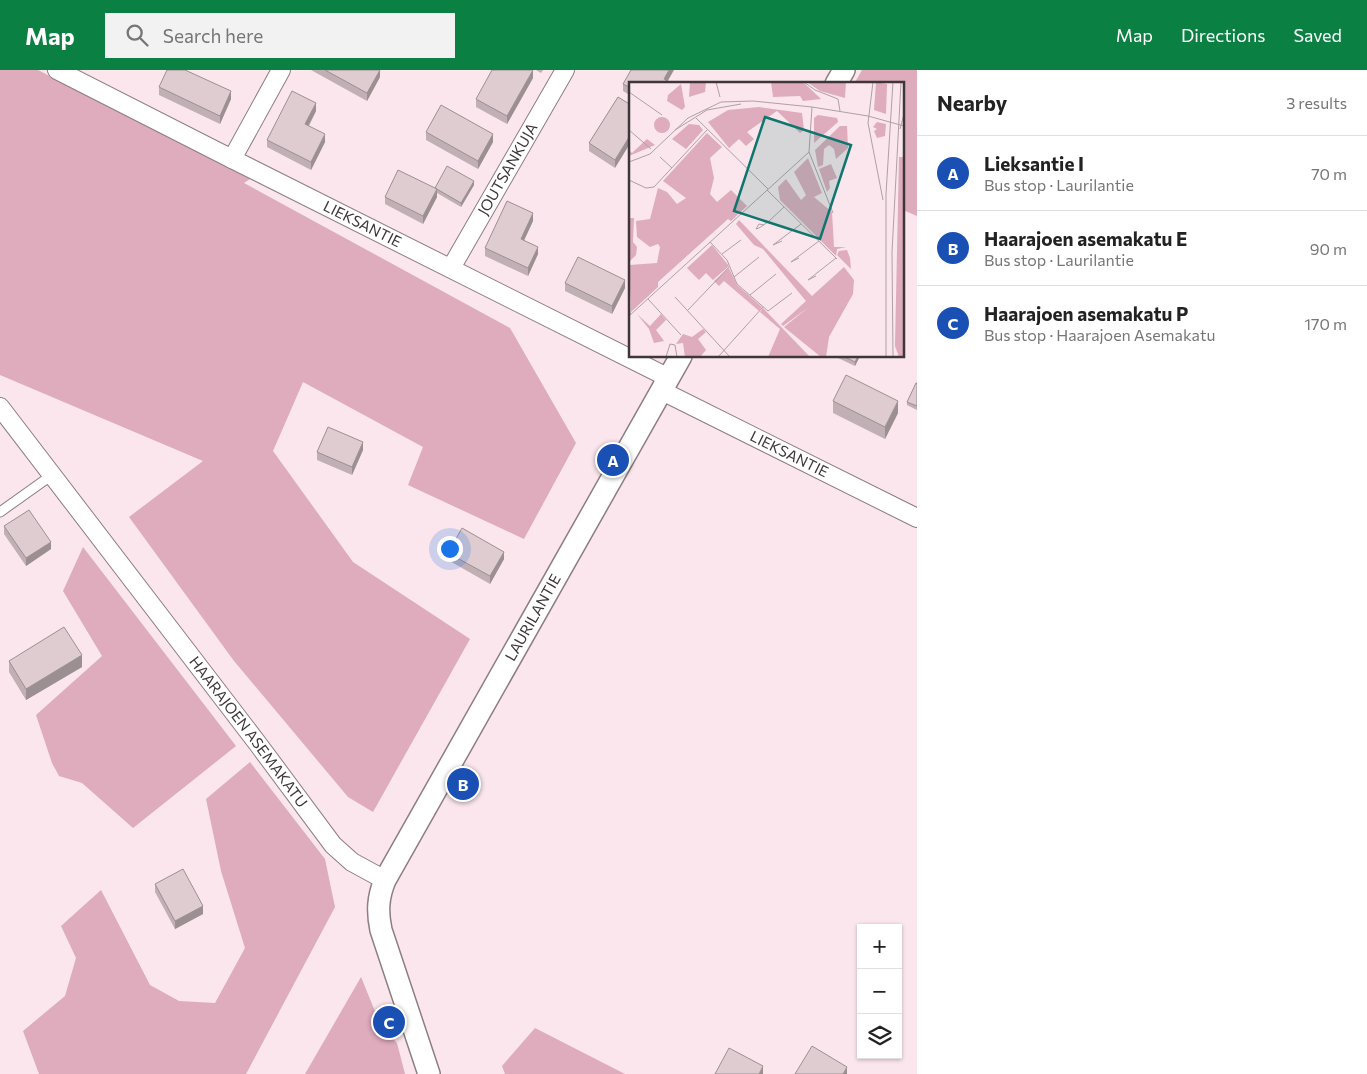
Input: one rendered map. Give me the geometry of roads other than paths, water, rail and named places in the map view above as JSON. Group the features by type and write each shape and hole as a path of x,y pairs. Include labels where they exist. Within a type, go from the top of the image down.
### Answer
{"street":[{"name":"LIEKSANTIE","path":"57,70 451,268 665,385 917,518"},
{"path":"232,159 281,70"},
{"name":"JOUTSANKUJA","path":"451,268 565,70"},
{"path":"837,82 844,70"},
{"name":"LAURILANTIE","path":"385,880 680,358"},
{"name":"HAARAJOEN ASEMAKATU","path":"0,407 334,845 352,862 385,880"},
{"path":"385,880 380,892 378,917 429,1074"}],"lane":[{"path":"0,512 52,475"}],"place":[{"name":"Lieksantie I","path":"613,460"},
{"name":"Haarajoen asemakatu E","path":"463,784"},
{"name":"Haarajoen asemakatu P","path":"389,1022"}]}
